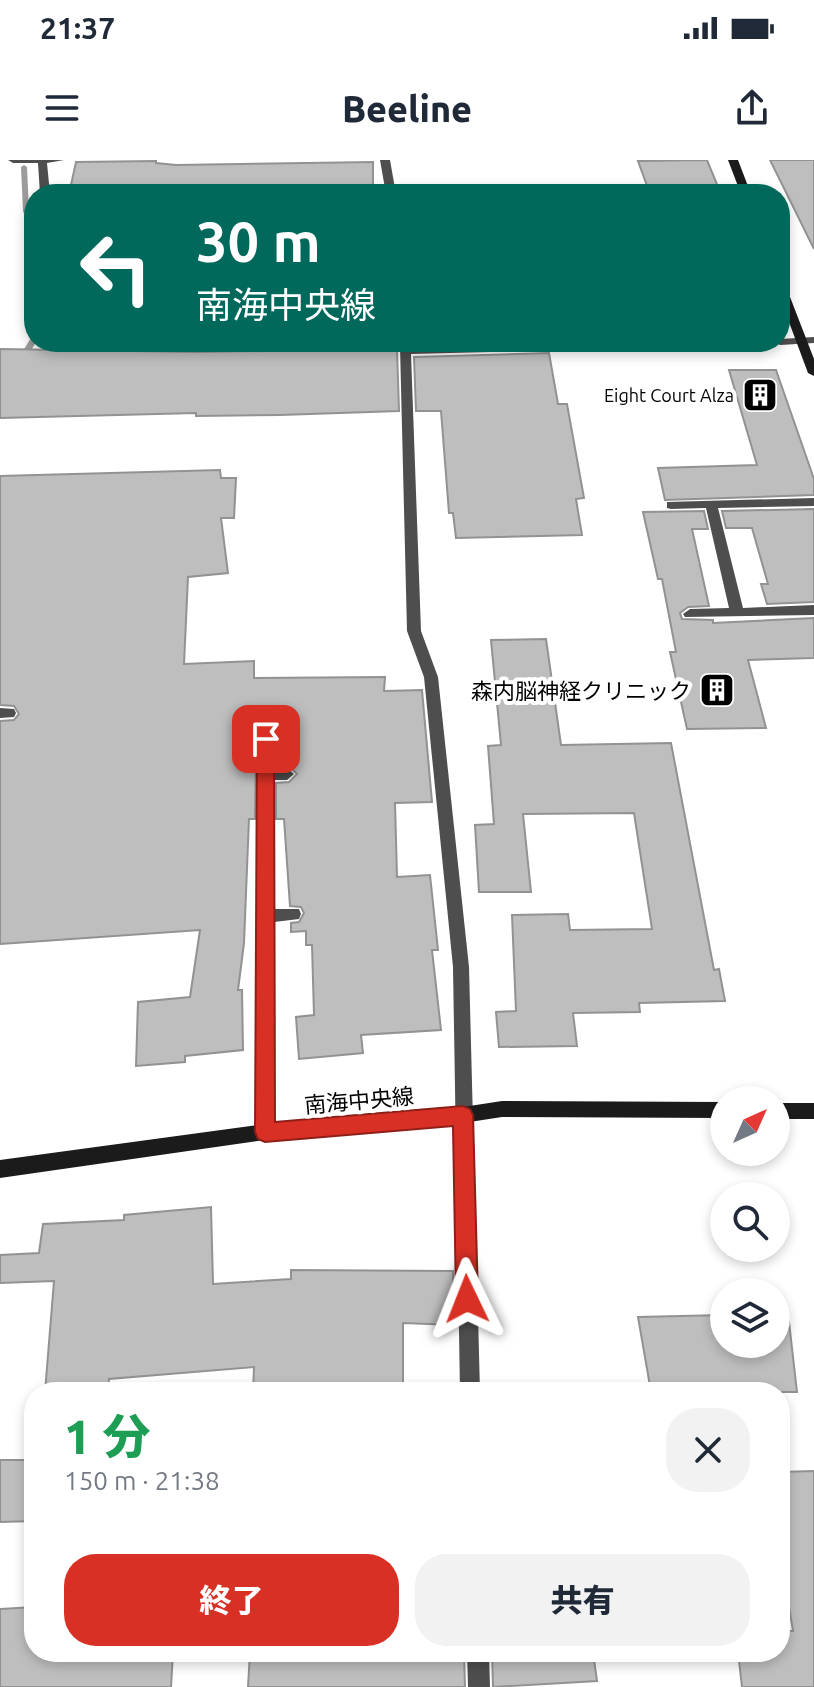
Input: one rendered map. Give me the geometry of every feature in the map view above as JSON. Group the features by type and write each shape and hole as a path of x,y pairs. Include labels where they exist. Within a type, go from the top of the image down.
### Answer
{"street":[{"path":"13,160 59,160"},
{"path":"42,160 44,184"},
{"path":"385,160 389,184"},
{"path":"733,160 742,184"},
{"path":"790,304 808,341 814,373"},
{"path":"266,352 266,358"},
{"path":"405,352 414,631 431,677 458,937 470,1382"},
{"path":"671,505 814,502"},
{"path":"711,504 737,612"},
{"path":"690,614 814,610"},
{"path":"265,1132 266,739"},
{"path":"265,775 287,774"},
{"path":"265,916 293,914"},
{"name":"南海中央線","path":"0,1169 265,1132 502,1109 710,1110"},
{"path":"790,1111 814,1111"},
{"path":"478,1662 479,1687"}],"building":[{"path":"707,160 717,184 646,184 638,161"},
{"path":"770,160 814,160 814,249 790,200 790,184 782,184"},
{"path":"156,161 176,165 373,162 373,184 71,184 76,162"},
{"path":"0,349 24,349 24,352 397,352 399,411 0,418"},
{"path":"549,353 558,404 567,404 584,498 576,499 582,535 456,538 453,513 449,513 441,411 416,411 414,357"},
{"path":"729,370 776,370 814,479 814,495 665,500 658,468 757,465"},
{"path":"220,470 221,478 236,478 234,518 221,518 228,573 188,577 184,664 254,661 254,678 385,677 384,691 422,690 432,802 395,803 397,877 430,875 438,950 432,950 441,1030 361,1035 363,1053 299,1059 296,1017 314,1015 312,945 306,945 306,931 291,932 291,923 299,922 304,913 301,907 290,906 284,819 276,819 276,783 289,782 297,774 289,766 276,766 276,739 266,731 256,739 255,819 249,819 244,943 238,990 242,990 243,1050 185,1056 185,1062 136,1066 138,1002 190,997 200,930 0,944 0,721 14,720 19,714 14,706 0,705 0,476"},
{"path":"814,509 814,602 767,604 761,584 768,584 752,528 726,528 722,511"},
{"path":"704,511 708,529 692,529 709,606 688,607 680,613 682,619 713,620 713,623 814,618 814,658 748,660 766,728 687,729 670,652 676,652 662,579 658,579 643,512"},
{"path":"546,639 561,745 671,743 714,970 719,969 725,1001 639,1003 640,1012 573,1013 577,1046 499,1047 496,1012 516,1011 512,915 568,914 570,930 652,929 634,813 523,814 531,892 479,892 475,825 494,824 488,746 501,745 491,640"},
{"path":"211,1207 213,1284 291,1279 291,1270 453,1271 453,1325 403,1323 403,1382 253,1382 254,1367 109,1379 109,1382 46,1382 54,1281 0,1283 0,1255 39,1253 43,1224 124,1220 124,1215"},
{"path":"710,1315 710,1358 790,1358 790,1331 797,1392 790,1392 790,1382 649,1382 638,1317"},
{"path":"0,1460 24,1460 24,1521 0,1522"},
{"path":"814,1471 814,1687 742,1687 739,1662 790,1662 790,1631 793,1631 790,1613 790,1472"},
{"path":"24,1608 24,1662 172,1662 171,1687 0,1687 0,1609"},
{"path":"249,1662 464,1662 465,1687 248,1687"},
{"path":"492,1662 594,1662 597,1681 493,1687"}],"waterway":[{"path":"24,167 25,184"},
{"path":"20,362 26,352"}],"place":[{"name":"Eight Court Alza","path":"760,395"},
{"name":"森内脳神経クリニック","path":"717,690"}],"route":[{"path":"266,739 265,1132 463,1115 467,1299"}]}
